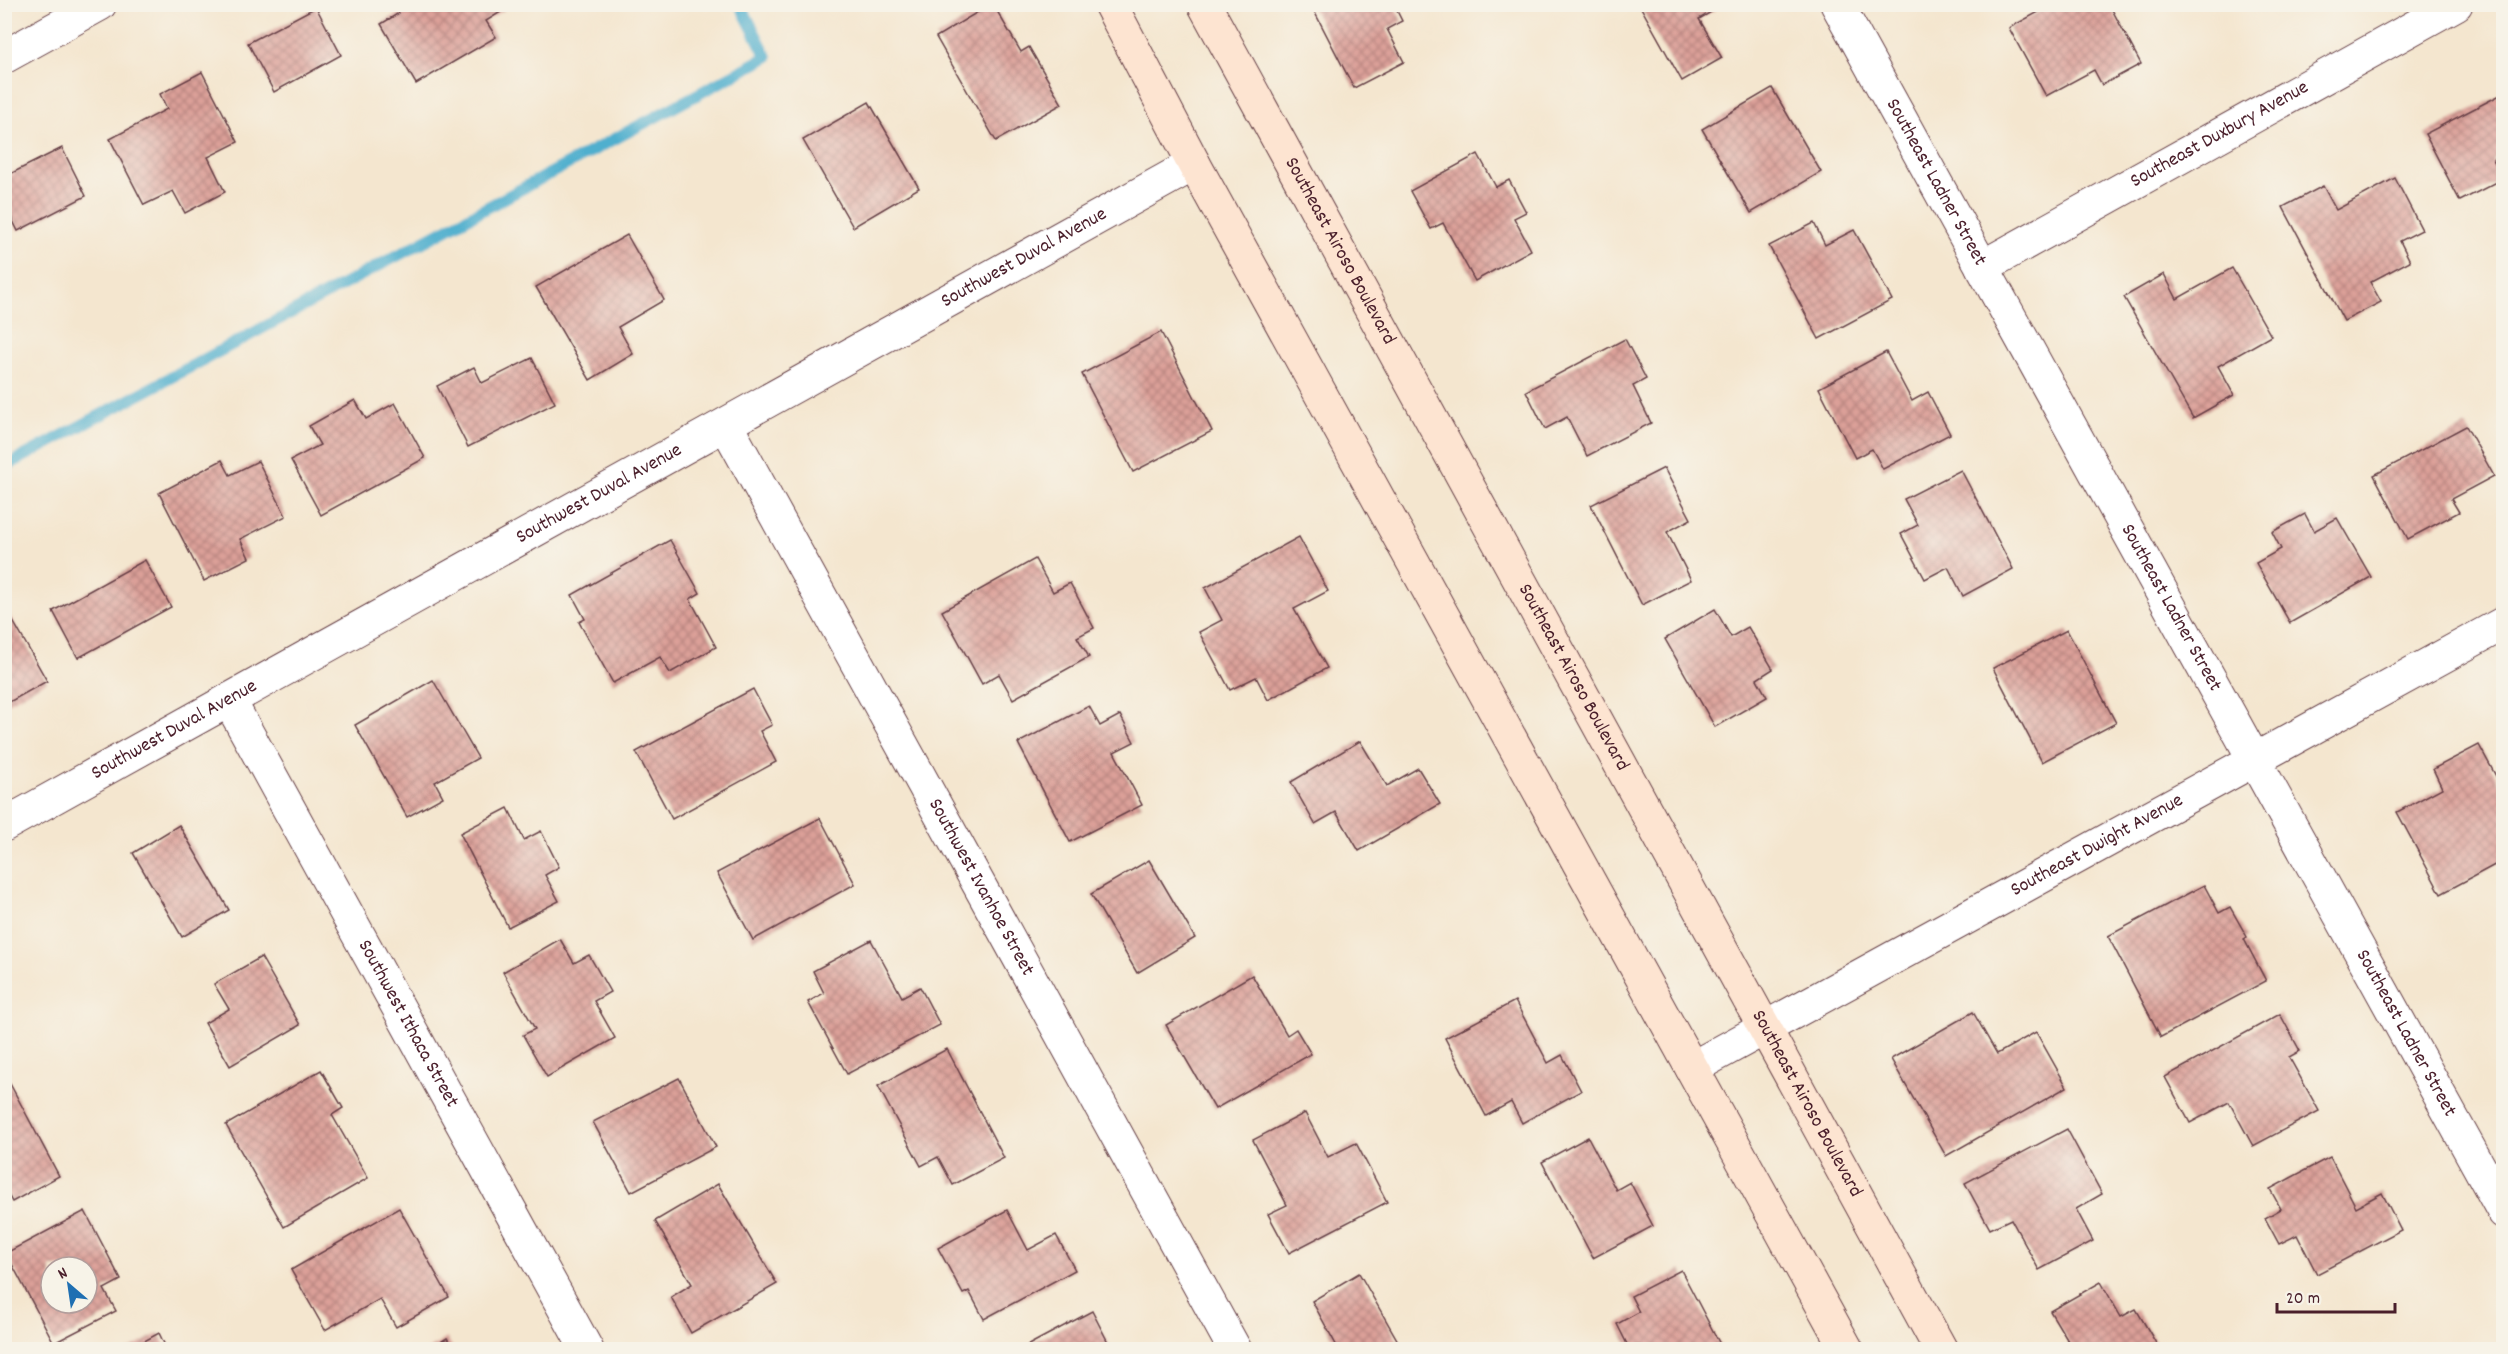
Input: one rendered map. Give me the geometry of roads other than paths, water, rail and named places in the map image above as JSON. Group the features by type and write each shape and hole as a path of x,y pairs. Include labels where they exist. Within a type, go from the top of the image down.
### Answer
{"main road":[{"path":"1110,4 1194,164 1847,1350"},
{"name":"Southeast Airoso Boulevard","path":"1204,4 1941,1350"}],"street":[{"path":"4,57 100,4"},
{"name":"Southeast Ladner Street","path":"1837,4 2504,1212"},
{"name":"Southeast Duxbury Avenue","path":"1982,267 2456,4"},
{"name":"Southwest Duval Avenue","path":"4,825 1194,164"},
{"name":"Southwest Ivanhoe Street","path":"726,425 1235,1350"},
{"name":"Southeast Dwight Avenue","path":"1692,1068 2504,623"},
{"name":"Southwest Ithaca Street","path":"229,700 587,1350"}],"waterway":[{"path":"4,467 767,57 740,4"}]}
